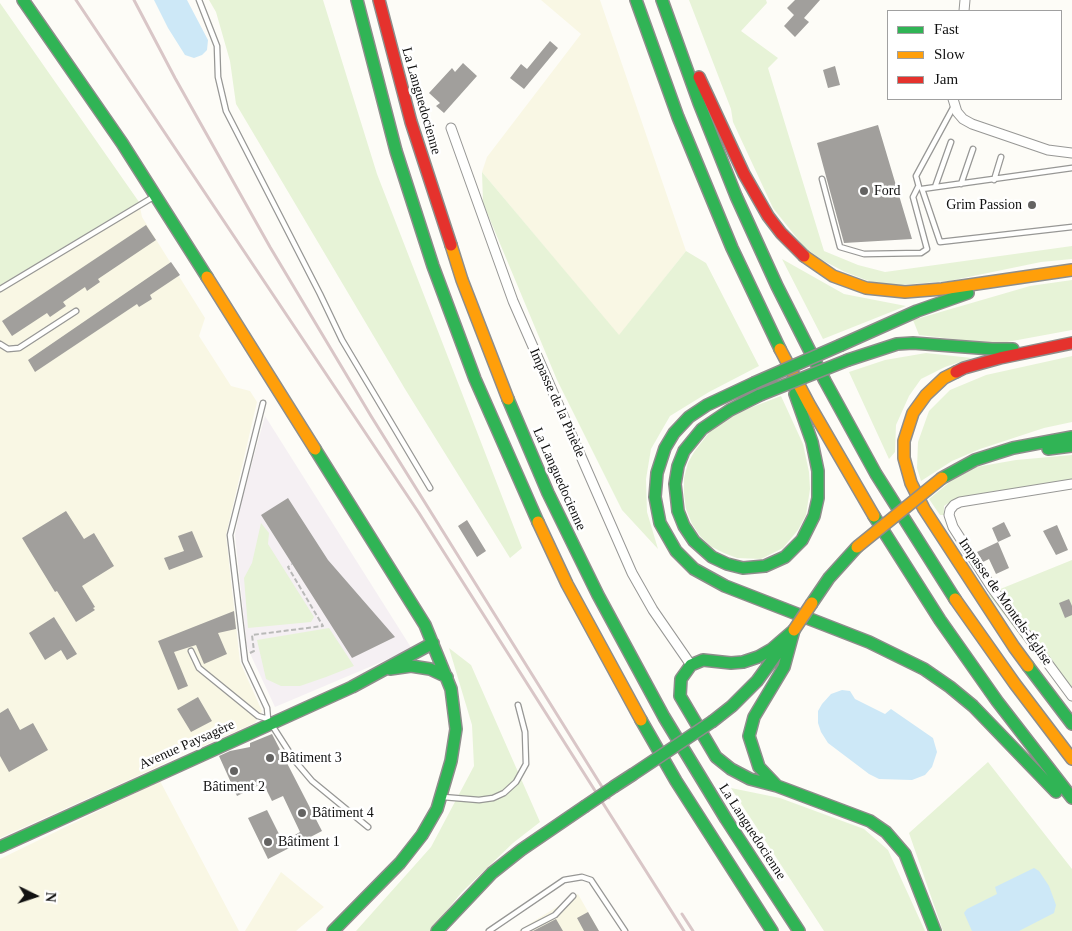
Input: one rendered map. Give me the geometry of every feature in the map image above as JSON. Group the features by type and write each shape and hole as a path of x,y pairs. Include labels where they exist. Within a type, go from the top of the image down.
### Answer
{"main road":[{"path":"23,0 122,143 425,624 451,689 456,729 451,761 437,810 422,835 400,862 333,931"},
{"path":"356,0 396,150 433,266 476,379 521,486 566,584 621,686 676,781 772,931"},
{"name":"La Languedocienne","path":"379,0 411,122 459,272 498,377 548,493 598,595 655,701 721,811 799,931"},
{"path":"636,0 697,165 732,248 778,344 859,492 915,583 997,701 1072,798"},
{"path":"663,0 728,140 761,205 788,242 812,263 845,281 886,292 935,290 1072,270"},
{"path":"663,0 699,103 733,187 777,286 829,389 876,474 953,596 1015,684 1072,759"},
{"path":"1006,280 917,311 707,405 689,417 678,428 665,448 657,473 655,497 660,523 676,551 694,569 725,586 868,642 930,673 950,686 973,706 1072,810"},
{"path":"778,344 812,442 818,471 818,498 811,525 802,540 791,552 772,564 758,568 744,568 712,557 694,541 684,526 678,511 675,484 681,458 695,436 718,416 760,396 848,360 897,344 913,343 992,349 1048,348"},
{"path":"1072,343 1000,358 973,366 944,378 926,394 913,413 904,441 904,458 911,483 934,525 1014,646 1072,724"},
{"path":"437,931 492,873 521,850 713,721 732,706 757,681 829,578 857,548 906,506 942,478 975,460 1030,444 1072,437"},
{"path":"998,453 1072,446"},
{"path":"794,630 772,649 758,657 743,662 731,663 704,660 691,666 681,679 680,696 716,757 731,769 750,779 777,786 870,820 886,832 905,854 935,931"},
{"path":"777,786 759,767 750,736 754,717 784,667 794,630"},
{"name":"Avenue Paysagère","path":"0,847 269,721 386,669 433,643"},
{"name":"Avenue Paysagère","path":"386,669 411,666 430,669 447,677"}],"street":[{"path":"954,102 957,112 972,124 1048,150 1072,153"},
{"name":"Impasse de la Pinède","path":"451,128 513,301 632,573 653,610 691,666"},
{"name":"Impasse de Montels-Église","path":"1072,484 960,502 950,510 949,516 953,527 992,588 1072,696"}],"lane":[{"path":"199,0 217,46 218,77 226,111 342,340 430,488"},
{"path":"954,102 916,176 940,242 1072,227"},
{"path":"935,187 951,142"},
{"path":"961,184 973,149"},
{"path":"994,180 1001,157"},
{"path":"822,179 840,247 864,254 921,253 927,249 913,197 920,188 994,180 1072,168"},
{"path":"0,289 156,196"},
{"path":"0,344 8,349 19,348 76,311"},
{"path":"263,403 230,535 245,661 267,708 269,721 295,761 312,781 368,827"},
{"path":"192,650 199,668 258,716 269,721"},
{"path":"441,797 472,800 493,798 504,793 516,782 526,764 525,732 518,705"},
{"path":"489,931 564,880 582,877 591,880 625,931"},
{"path":"524,931 555,914 573,896"}],"path":[{"path":"244,655 254,652 252,635 323,626 288,567 292,564"}],"shaded area":[{"path":"541,0 600,0 686,251 619,336 482,172 487,157 581,34"},
{"path":"139,202 142,217 205,318 199,336 231,386 250,391 257,402 226,535 240,662 262,711 255,723 187,751 153,769 0,838 0,285"},
{"path":"265,416 412,649 275,707 247,647 235,535 241,503"},
{"path":"160,781 239,931 0,931 0,859"},
{"path":"281,872 324,907 296,931 245,931"},
{"path":"578,894 599,931 518,931"}],"green space":[{"path":"209,0 323,0 377,174 522,548 510,558 405,389 236,104 230,61 216,12"},
{"path":"689,0 766,0 767,3 741,31 778,58 768,68 824,251 858,265 885,272 1072,246 1072,259 1041,262 949,281 901,285 874,283 845,272 822,260 804,247 773,208 733,122 731,109"},
{"path":"0,3 139,202 0,285"},
{"path":"482,172 619,335 686,251 706,263 759,366 709,392 670,416 651,449 646,479 647,512 658,549 622,510 557,380 483,203"},
{"path":"782,259 844,294 906,306 823,339"},
{"path":"1072,280 1072,330 996,344 919,335 913,320 1030,286"},
{"path":"926,353 972,358 945,367 921,379 909,396 896,425 895,452 889,459 849,372 885,360"},
{"path":"1072,356 1072,422 1044,428 980,449 952,461 921,481 917,468 918,442 929,411 950,390 986,375"},
{"path":"781,396 803,444 809,472 810,489 806,515 798,530 783,548 761,559 737,558 710,546 692,524 686,509 684,494 684,478 688,463 711,430 729,416"},
{"path":"1072,455 1072,480 955,499 944,506 944,515 940,515 929,499 951,481 976,467 1016,460"},
{"path":"261,523 269,533 268,544 314,617 311,622 248,628 244,578 252,563"},
{"path":"1072,560 1072,702 988,594"},
{"path":"329,628 354,666 300,686 281,686 266,679 257,640"},
{"path":"449,648 471,665 540,822 513,843 462,892 430,931 356,931 431,847 474,766 472,725"},
{"path":"988,762 1072,869 1072,931 943,931 909,833"},
{"path":"731,788 780,798 864,829 888,850 925,931 824,931"}],"water":[{"path":"154,0 187,0 208,40 207,50 202,55 194,58 185,55 168,28"},
{"path":"842,690 850,691 855,699 885,714 891,709 933,738 937,752 932,767 925,775 912,780 879,779 869,774 828,743 818,723 818,711 831,694"},
{"path":"1034,868 1039,871 1049,886 1056,905 1054,913 1019,931 972,931 964,913 967,909 997,894 995,887"}],"building":[{"path":"795,0 820,0 804,18 809,22 795,37 784,26 794,15 787,8"},
{"path":"550,41 558,48 524,89 510,78 521,64 527,69"},
{"path":"463,63 477,76 444,113 436,106 440,103 429,93 452,68 455,72"},
{"path":"835,66 840,85 828,88 823,70"},
{"name":"Ford","path":"878,125 912,239 844,243 817,143"},
{"path":"146,225 156,240 98,279 100,282 87,291 85,287 63,302 66,306 50,317 47,313 12,336 2,321"},
{"path":"171,262 180,275 150,295 152,299 139,307 137,304 35,372 28,360"},
{"path":"288,498 328,560 395,637 352,658 261,515"},
{"path":"66,511 84,539 94,533 114,566 82,586 95,610 76,622 22,538"},
{"path":"467,520 486,551 477,557 458,526"},
{"path":"1004,522 1011,536 998,542 992,528"},
{"path":"1057,525 1068,550 1056,555 1043,531"},
{"path":"192,531 203,557 169,570 164,558 184,551 178,536"},
{"path":"998,542 1009,568 996,574 989,559 983,562 977,552"},
{"path":"1069,599 1072,606 1072,615 1065,618 1059,603"},
{"path":"234,611 236,629 218,633 227,654 204,664 196,645 174,652 188,686 178,690 158,641"},
{"path":"54,617 77,654 67,660 61,650 45,660 29,633"},
{"path":"198,697 212,721 191,732 177,709"},
{"path":"8,708 20,730 33,723 48,750 9,772 0,756 0,713"},
{"path":"272,734 322,831 268,859 248,818 267,810 283,842 300,832 283,796 272,801 263,783 237,796 219,756 230,751 250,747 250,743"},
{"path":"588,912 599,931 584,931 577,918"},
{"path":"556,919 563,931 533,931"}],"railway":[{"path":"76,0 419,513 684,931"},
{"path":"134,0 175,78 270,247 371,416 609,798"},
{"path":"682,914 693,931"}],"traffic: fast":[{"path":"23,0 122,143 207,277"},
{"path":"357,0 396,151 433,266 475,379 538,522"},
{"path":"636,0 678,117 732,248 780,349"},
{"path":"662,0 699,103 736,196 777,286 825,381 876,474 955,599"},
{"path":"841,345 917,311 968,293"},
{"path":"848,360 897,344 913,343 1013,349"},
{"path":"754,383 841,345"},
{"path":"760,395 848,360"},
{"path":"754,383 707,405 689,417 674,433 665,448 657,473 655,497 660,523 676,551 694,569 725,586 869,642 924,669 973,706 1056,792"},
{"path":"760,395 730,410 702,429 684,451 678,466 675,484 678,511 684,526 694,541 712,557 727,564 743,568 765,566 785,557 802,540 814,516 818,498 818,471 812,442 795,394"},
{"path":"508,399 548,493 598,595 664,717 726,819 799,931"},
{"path":"942,478 975,460 1013,448 1072,437"},
{"path":"1048,449 1072,446"},
{"path":"315,449 425,625 451,689 456,729 451,761 437,809 422,835 400,863 333,931"},
{"path":"874,516 940,620 997,701 1072,798"},
{"path":"812,603 829,578 857,547"},
{"path":"794,630 772,649 758,657 743,662 731,663 703,660 691,665 681,679 680,696 716,757 731,769 750,779 777,786 870,821 886,832 905,854 935,931"},
{"path":"777,786 759,767 749,736 754,717 784,667 794,630"},
{"path":"0,847 352,687 433,643"},
{"path":"713,721 732,706 757,681 784,644"},
{"path":"390,669 411,666 430,669 447,677"},
{"path":"1028,666 1072,724"},
{"path":"641,720 676,781 772,931"},
{"path":"632,775 713,721"},
{"path":"615,786 632,775"},
{"path":"584,807 615,786"},
{"path":"437,931 492,873 521,850 584,807"}],"traffic: slow":[{"path":"451,245 462,280 508,399"},
{"path":"804,256 833,276 866,288 905,292 942,289 1072,270"},
{"path":"207,277 315,449"},
{"path":"780,349 809,404 874,516"},
{"path":"956,372 944,378 926,395 913,413 904,441 904,458 911,483 924,509 1028,666"},
{"path":"857,547 942,478"},
{"path":"538,522 567,584 641,720"},
{"path":"955,599 1015,684 1072,759"},
{"path":"794,630 812,603"}],"traffic: jam":[{"path":"379,0 411,122 451,245"},
{"path":"699,77 744,174 768,216 781,233 804,256"},
{"path":"956,372 1000,358 1072,343"}],"place":[{"name":"Ford","path":"864,191"},
{"name":"Grim Passion","path":"1032,205"},
{"name":"Bâtiment 3","path":"270,758"},
{"name":"Bâtiment 2","path":"234,771"},
{"name":"Bâtiment 4","path":"302,813"},
{"name":"Bâtiment 1","path":"268,842"}]}
